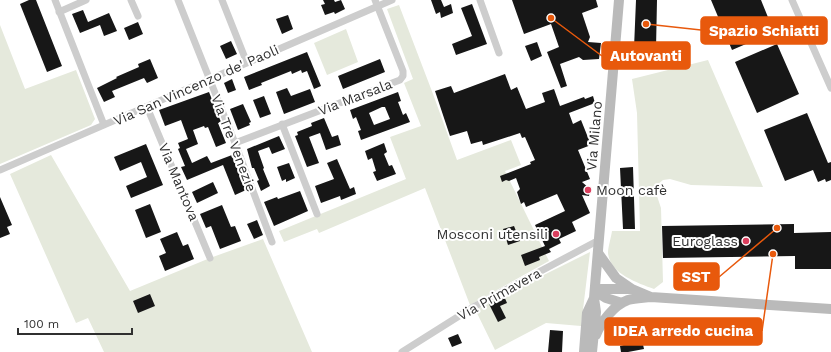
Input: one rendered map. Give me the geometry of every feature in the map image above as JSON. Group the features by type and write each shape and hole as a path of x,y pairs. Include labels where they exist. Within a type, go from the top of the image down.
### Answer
{"main road":[{"name":"Via Milano","path":"592,347 596,312 595,294 599,240 619,0"},
{"path":"598,253 616,278 632,289 651,297"},
{"path":"595,294 601,289 632,289"},
{"name":"Via Milano","path":"584,352 587,313 595,294"},
{"path":"595,294 622,303"},
{"path":"592,347 601,324 617,306 628,300 651,297 831,309"}],"street":[{"path":"54,0 104,125"},
{"path":"59,12 86,0"},
{"path":"131,0 138,16"},
{"name":"Via Tre Venezie","path":"178,0 235,143 272,242"},
{"path":"222,0 247,63"},
{"name":"Via San Vincenzo de' Paoli","path":"0,170 247,63 376,3 392,0"},
{"path":"480,0 499,53"},
{"path":"792,0 831,88"},
{"name":"Via Marsala","path":"235,143 400,80 403,76 403,71 376,3"},
{"name":"Via Mantova","path":"147,107 210,258"},
{"path":"282,124 317,214"},
{"name":"Via Primavera","path":"402,352 475,306 599,240"}],"shaded area":[{"path":"399,5 457,160 511,140 521,165 505,171 549,261 470,305 425,188 319,233 317,229 284,242 279,231 406,179 390,137 421,126 404,83 413,79 387,9"},
{"path":"0,25 25,89 76,70 95,119 91,125 0,164"},
{"path":"346,29 358,62 327,75 314,43"},
{"path":"708,60 763,187 691,185 670,179 663,180 657,185 656,193 661,208 663,282 654,289 633,281 619,272 614,267 608,253 612,231 640,231 637,113 632,79"},
{"path":"51,155 130,291 210,258 263,239 312,352 104,352 88,318 76,323 10,174"},
{"path":"590,252 581,326 546,323 495,350 475,309"}],"building":[{"path":"29,0 36,0 62,66 47,72 20,4"},
{"path":"323,0 334,0 335,2 341,0 345,9 335,14 334,12 325,15 321,5 325,4"},
{"path":"431,0 441,0 444,7 451,4 453,13 441,18 440,12 436,14"},
{"path":"512,0 596,0 598,7 582,13 590,37 588,42 601,43 599,59 583,60 579,57 560,64 567,86 561,88 547,52 559,47 551,24 524,34"},
{"path":"636,0 657,0 656,49 634,48"},
{"path":"711,0 761,0 774,32 732,50"},
{"path":"472,4 487,44 456,55 452,44 472,36 461,8"},
{"path":"83,10 88,22 109,13 117,31 104,36 100,25 80,33 72,14"},
{"path":"288,15 293,29 282,34 276,19"},
{"path":"138,22 143,34 129,40 124,28"},
{"path":"231,41 237,54 226,59 220,46"},
{"path":"537,42 542,56 531,61 525,46"},
{"path":"777,44 799,94 757,113 735,62"},
{"path":"307,52 321,86 314,89 307,71 302,73 301,70 292,74 291,71 261,83 262,85 249,90 244,77"},
{"path":"150,59 158,78 147,83 144,78 112,91 115,97 104,102 97,88 117,78 116,77 139,67 138,64"},
{"path":"380,59 385,72 343,89 338,76"},
{"path":"505,74 511,90 517,87 526,109 545,102 542,93 554,89 560,106 584,97 585,99 593,96 595,103 569,113 573,124 581,120 591,145 578,150 590,179 582,182 590,189 589,196 582,195 590,213 572,222 576,231 559,239 561,243 549,249 551,252 539,257 540,260 525,266 521,255 545,246 535,225 565,211 557,194 526,207 524,202 521,204 517,192 520,189 516,178 502,182 500,176 531,164 530,162 535,160 525,137 522,138 520,133 483,145 482,141 471,144 467,131 450,136 435,91 451,86 454,93"},
{"path":"232,79 236,90 228,93 224,83"},
{"path":"287,88 291,96 310,89 315,102 284,114 276,92"},
{"path":"209,92 221,122 218,123 226,143 216,147 208,127 205,128 204,126 193,130 198,144 186,149 192,163 207,156 211,163 232,155 246,190 235,195 223,165 187,180 181,167 185,166 178,149 180,148 178,143 188,139 181,120 165,126 159,110"},
{"path":"398,92 401,101 398,102 403,115 406,113 410,122 361,140 358,131 361,130 356,117 353,119 350,110","holes":["385,107 390,119 374,125 369,113"]},
{"path":"264,96 271,114 260,118 253,100"},
{"path":"243,104 251,122 249,123 250,125 238,130 230,109"},
{"path":"807,113 828,163 831,162 831,180 826,182 825,179 818,182 813,170 785,181 764,130"},
{"path":"324,118 332,137 338,135 341,145 326,150 320,133 309,137 319,163 307,167 295,136 298,135 297,132 312,126 311,123"},
{"path":"279,136 285,149 272,154 269,147 258,151 270,186 261,191 257,181 259,180 254,168 252,168 247,149"},
{"path":"384,143 387,152 384,154 389,166 392,165 396,174 377,181 373,172 376,171 372,158 368,160 365,151"},
{"path":"146,144 163,185 131,198 126,186 147,177 141,162 120,171 114,157"},
{"path":"337,159 350,189 354,187 356,194 341,200 340,196 321,203 315,186 334,179 327,163"},
{"path":"289,163 295,178 286,182 286,179 282,181 277,167"},
{"path":"633,167 635,229 623,229 620,168"},
{"path":"213,182 218,193 197,203 192,192"},
{"path":"300,191 308,211 274,226 264,202 277,197 278,199"},
{"path":"0,197 12,225 7,227 10,234 0,238"},
{"path":"150,204 161,232 146,238 135,210"},
{"path":"222,205 231,227 235,226 241,241 220,249 211,226 206,228 200,214"},
{"path":"257,220 263,235 254,239 247,224"},
{"path":"794,224 794,233 831,232 831,269 795,269 795,256 663,258 662,226"},
{"path":"514,226 520,241 508,245 503,229"},
{"path":"177,232 183,246 188,244 194,259 165,271 159,256 166,253 160,239"},
{"path":"150,294 155,306 138,313 133,301"},
{"path":"504,296 507,303 500,306 506,318 498,322 489,304"},
{"path":"550,330 563,331 562,352 548,352"},
{"path":"458,334 462,343 452,347 448,338"},
{"path":"642,340 644,349 621,352 620,346"}],"place":[{"name":"Autovanti","path":"551,18"},
{"name":"Spazio Schiatti","path":"646,24"},
{"name":"Moon cafè","path":"588,190"},
{"name":"SST","path":"777,228"},
{"name":"Mosconi utensili","path":"556,234"},
{"name":"Euroglass","path":"746,241"},
{"name":"IDEA arredo cucina","path":"773,254"}]}
